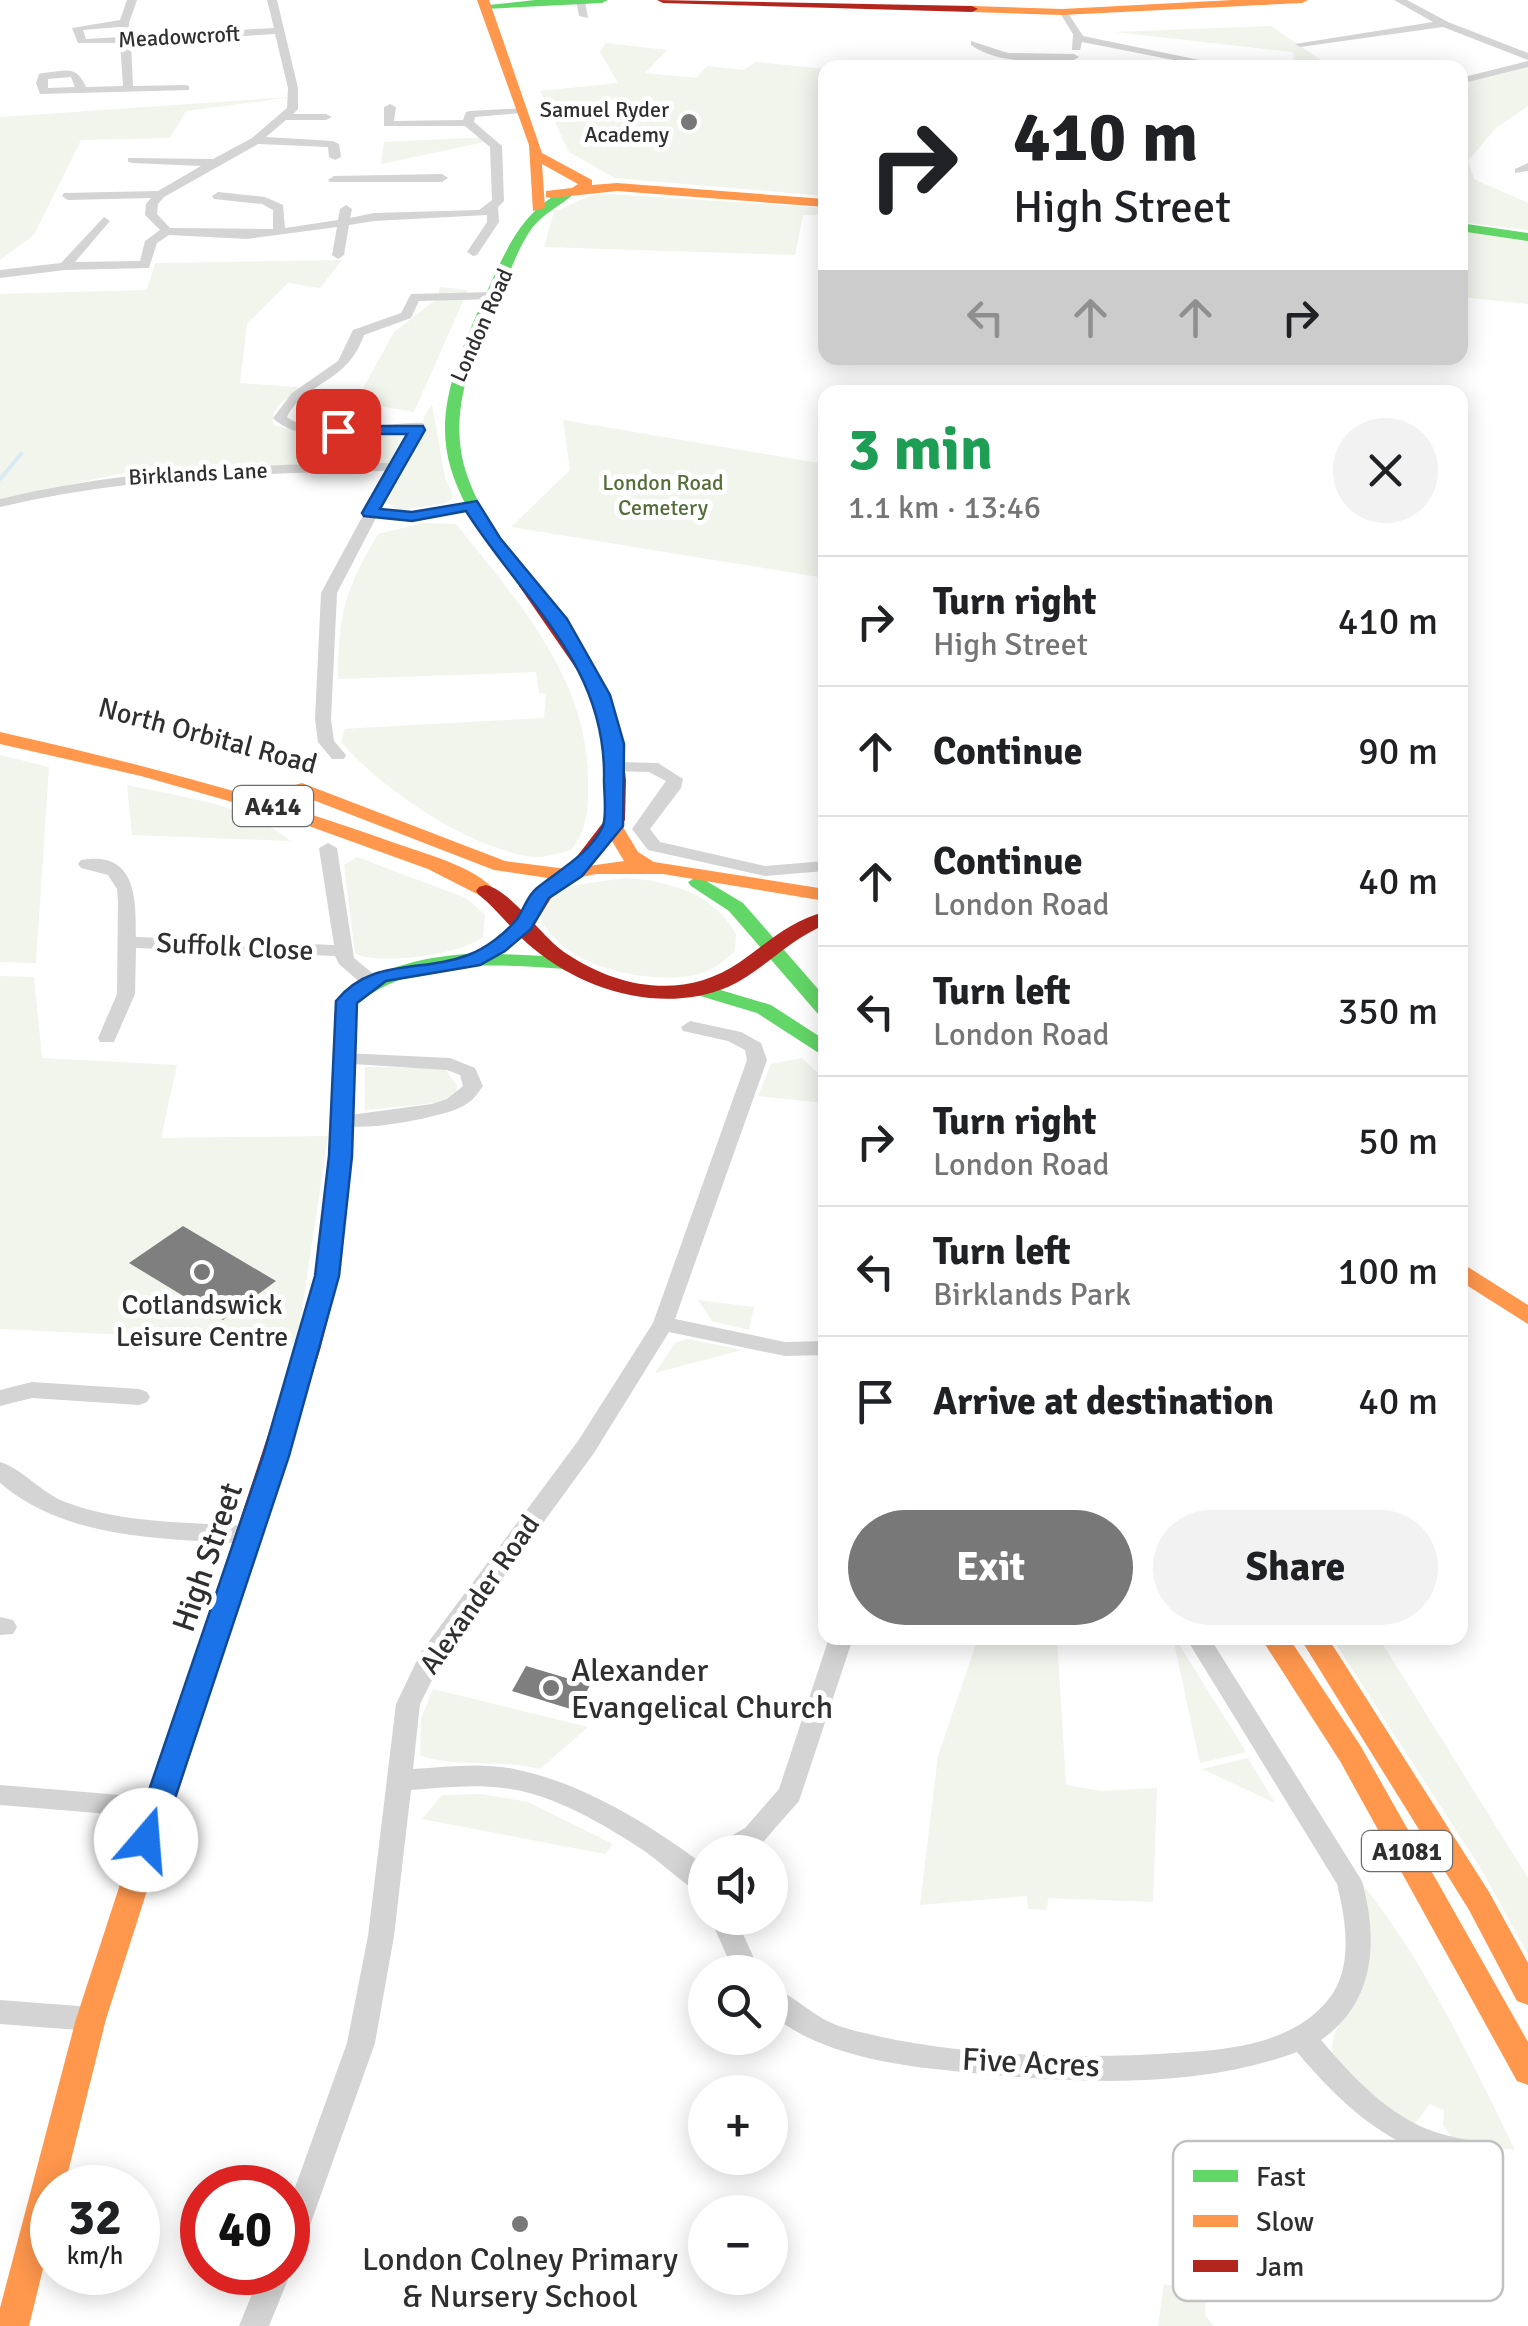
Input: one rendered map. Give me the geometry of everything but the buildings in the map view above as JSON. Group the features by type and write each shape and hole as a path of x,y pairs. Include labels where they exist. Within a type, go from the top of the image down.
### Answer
{"main road":[{"path":"538,183 522,110 484,3 550,1 582,8 602,0"},
{"path":"663,0 1008,5 1062,12 1302,0"},
{"path":"538,183 818,202"},
{"path":"538,183 575,184"},
{"name":"London Road","path":"538,183 450,394 448,427 454,466 471,505 494,541 576,645 600,695 617,767 613,826"},
{"path":"1468,228 1528,236"},
{"name":"North Orbital Road","path":"0,715 193,759"},
{"name":"North Orbital Road","path":"0,738 218,790 325,822 472,883 524,925 536,942 565,962"},
{"name":"North Orbital Road","path":"281,783 418,830 500,866 572,874 654,871 690,877"},
{"path":"473,961 524,925 536,900 572,874 613,826 630,856 654,871"},
{"path":"690,877 818,894"},
{"path":"690,877 736,907 818,1002"},
{"path":"704,991 747,968 768,943 818,921"},
{"path":"370,980 402,969 473,961 565,962 605,980 647,990 704,991 764,1009 818,1045"},
{"name":"High Street","path":"12,2326 91,2018 303,1368 327,1276 342,1121 347,1001 370,980"},
{"path":"1468,1260 1501,1268"},
{"path":"1468,1261 1528,1316"},
{"name":"A1081","path":"1280,1645 1350,1754 1528,2072"},
{"name":"A1081","path":"1318,1645 1470,1886 1528,1992"}],"street":[{"path":"128,86 124,22 132,0"},
{"path":"272,0 293,95 292,108 256,140 160,194 152,204 151,216 164,228 279,232 399,215 482,213 495,205"},
{"path":"1399,0 1528,60"},
{"path":"1062,12 1078,38 1073,60"},
{"name":"Meadowcroft","path":"124,22 77,28 82,41 278,31"},
{"path":"1300,44 1444,24"},
{"path":"1078,38 1192,60"},
{"path":"975,43 982,49 1057,60"},
{"path":"1468,79 1528,60"},
{"name":"Meadowcroft","path":"82,90 128,86 184,88"},
{"path":"390,107 388,124 522,110"},
{"path":"469,114 496,146 493,222 473,252"},
{"path":"283,117 326,117"},
{"path":"256,140 312,150 333,144 335,157"},
{"path":"136,145 129,166 215,164"},
{"path":"399,215 401,178"},
{"path":"334,180 442,178"},
{"path":"68,196 160,194"},
{"path":"218,196 265,201 279,208 279,232"},
{"path":"338,255 346,210"},
{"path":"0,274 65,266 145,265 150,241 164,228 185,220"},
{"path":"65,266 104,221"},
{"path":"338,755 326,742 323,719 324,616 329,593 418,428 312,431 290,428 280,418 293,398 345,365 358,346 358,334 406,314 415,298 493,296"},
{"name":"Birklands Lane","path":"0,502 153,472 398,467"},
{"path":"370,513 412,516 471,505"},
{"path":"617,767 652,767 675,778 673,788 641,829 654,846 778,872 818,867"},
{"path":"328,848 342,951 348,967 370,980"},
{"name":"Suffolk Close","path":"87,864 118,872 126,888 126,994 107,1038"},
{"name":"Suffolk Close","path":"128,942 342,951"},
{"name":"Alexander Road","path":"310,2185 362,2044 381,1936 402,1724 430,1659 586,1447 663,1324 757,1060 754,1046 742,1039 690,1027"},
{"path":"342,1121 445,1108 466,1098 473,1086 468,1072 450,1064 344,1058"},
{"path":"663,1324 785,1348 818,1348"},
{"path":"0,1398 32,1390 138,1397"},
{"path":"0,1470 35,1500 58,1510 150,1528 249,1535"},
{"path":"754,1835 790,1794 840,1645"},
{"name":"Five Acres","path":"788,2010 809,2025 852,2041 928,2056 1093,2068 1227,2060 1274,2050 1302,2038 1336,2009 1353,1982 1363,1942 1350,1881 1202,1645"},
{"path":"398,1780 488,1777 538,1786 688,1866"},
{"path":"0,1794 157,1808"},
{"path":"0,2012 91,2018"},
{"path":"1302,2038 1356,2102 1420,2141"},
{"path":"254,2326 267,2295"}],"green space":[{"path":"1271,26 1321,60 1294,60 1293,52 1115,32"},
{"name":"Samuel Ryder Academy","path":"606,43 667,50 645,73 696,78 707,66 744,70 756,62 818,68 818,195 615,178 569,152 540,91 618,83 600,52"},
{"path":"1528,67 1528,106 1496,128 1468,161 1468,82"},
{"path":"292,97 186,111 170,138 81,140 34,235 0,260 0,117"},
{"path":"488,137 490,141 381,164 384,142"},
{"path":"1468,161 1474,179 1528,203 1528,230 1468,223"},
{"path":"592,195 818,208 818,215 803,215 795,255 544,247 554,212"},
{"path":"1468,230 1528,239 1528,304 1468,298"},
{"path":"342,260 320,288 288,283 247,324 240,383 361,392 394,332 438,298 440,287 468,290 414,412 296,392 276,409 274,425 304,433 403,432 390,464 143,469 0,499 0,294 147,290 155,263"},
{"path":"432,404 445,478 454,497 445,503 398,511 387,502 421,440 424,417"},
{"name":"London Road Cemetery","path":"563,420 818,463 818,577 511,527 570,470"},
{"path":"423,523 456,524 524,611 562,673 585,741 588,778 584,825 571,850 533,857 481,842 403,797 341,742 345,729 544,718 546,694 539,693 536,672 338,679 346,603 367,554 378,534"},
{"path":"0,755 49,767 36,963 0,962"},
{"path":"127,785 233,810 291,841 132,835"},
{"path":"357,857 466,898 485,915 483,937 457,949 421,956 383,959 355,954 344,865"},
{"path":"625,878 674,886 703,899 736,934 735,951 701,973 653,977 605,968 582,958 548,931 540,912 563,887"},
{"path":"0,976 34,977 42,1058 177,1065 161,1138 328,1136 297,1343 0,1329"},
{"path":"802,1058 818,1073 818,1102 758,1096 771,1064"},
{"path":"365,1067 445,1068 457,1086 455,1101 365,1110"},
{"path":"698,1300 754,1307 749,1330 712,1321"},
{"path":"688,1339 742,1350 655,1373 675,1343"},
{"path":"976,1645 1057,1645 1066,1785 1101,1791 1157,1788 1153,1902 1048,1898 1047,1910 1028,1909 1027,1896 920,1905 938,1756"},
{"path":"1175,1645 1179,1645 1246,1752 1200,1763"},
{"path":"1337,1645 1383,1645 1528,1878 1528,1955 1483,1872"},
{"path":"433,1689 588,1727 540,1769 433,1759 420,1755 421,1719"},
{"path":"1248,1758 1275,1803 1202,1769"},
{"path":"481,1794 528,1802 613,1844 605,1854 422,1819 442,1795"},
{"path":"1359,1880 1425,1976 1515,2150 1503,2149 1503,2141 1455,2141 1443,2125 1444,2110 1430,2104 1415,2123 1402,2123 1335,2065 1332,2052 1336,2031 1364,1980 1370,1942"},
{"path":"1164,2284 1173,2286 1173,2301 1206,2301 1205,2315 1214,2326 1158,2326"}],"waterway":[{"path":"0,479 21,454"}],"traffic: fast":[{"path":"485,6 602,0"},
{"path":"528,586 497,545 459,475 452,443 452,410 474,334 522,232 539,212 567,194"},
{"path":"1468,228 1528,237"},
{"path":"698,882 736,907 768,943"},
{"path":"768,943 818,1002"},
{"path":"343,1087 347,1001 370,984 395,972 450,961 565,963"},
{"path":"704,991 764,1009 818,1045"}],"traffic: slow":[{"path":"483,0 535,145 538,208"},
{"path":"972,9 1062,12 1302,0"},
{"path":"538,156 587,183 576,192 551,194"},
{"path":"582,190 617,187 818,202"},
{"path":"0,738 145,772 288,812 435,865 486,891"},
{"path":"302,789 501,866 569,875"},
{"path":"613,826 630,856 655,871"},
{"path":"524,925 536,902 554,883 570,874 596,868 660,868 818,894"},
{"path":"1468,1275 1528,1316"},
{"path":"1280,1645 1350,1753 1528,2071"},
{"path":"1318,1645 1479,1901 1528,1992"},
{"path":"12,2326 91,2019 175,1759"}],"traffic: jam":[{"path":"663,0 972,9"},
{"path":"528,586 593,680 611,727 617,780 615,820 575,872"},
{"path":"486,891 559,959 603,981 651,992 699,990 721,982 818,921"},
{"path":"175,1759 308,1350 327,1276 337,1199 343,1087"}],"place":[{"name":"Samuel Ryder Academy","path":"689,122"},
{"name":"Cotlandswick Leisure Centre","path":"202,1272"},
{"name":"Alexander Evangelical Church","path":"551,1688"},
{"name":"London Colney Primary & Nursery School","path":"520,2224"}],"route":[{"path":"146,1840 276,1456 327,1276 337,1199 343,1014 347,1001 363,984 379,976 402,969 473,961 498,947 524,925 541,894 574,872 613,826 617,767 614,744 600,695 576,645 558,619 494,541 471,505 412,516 370,513 418,430 338,431"}]}
